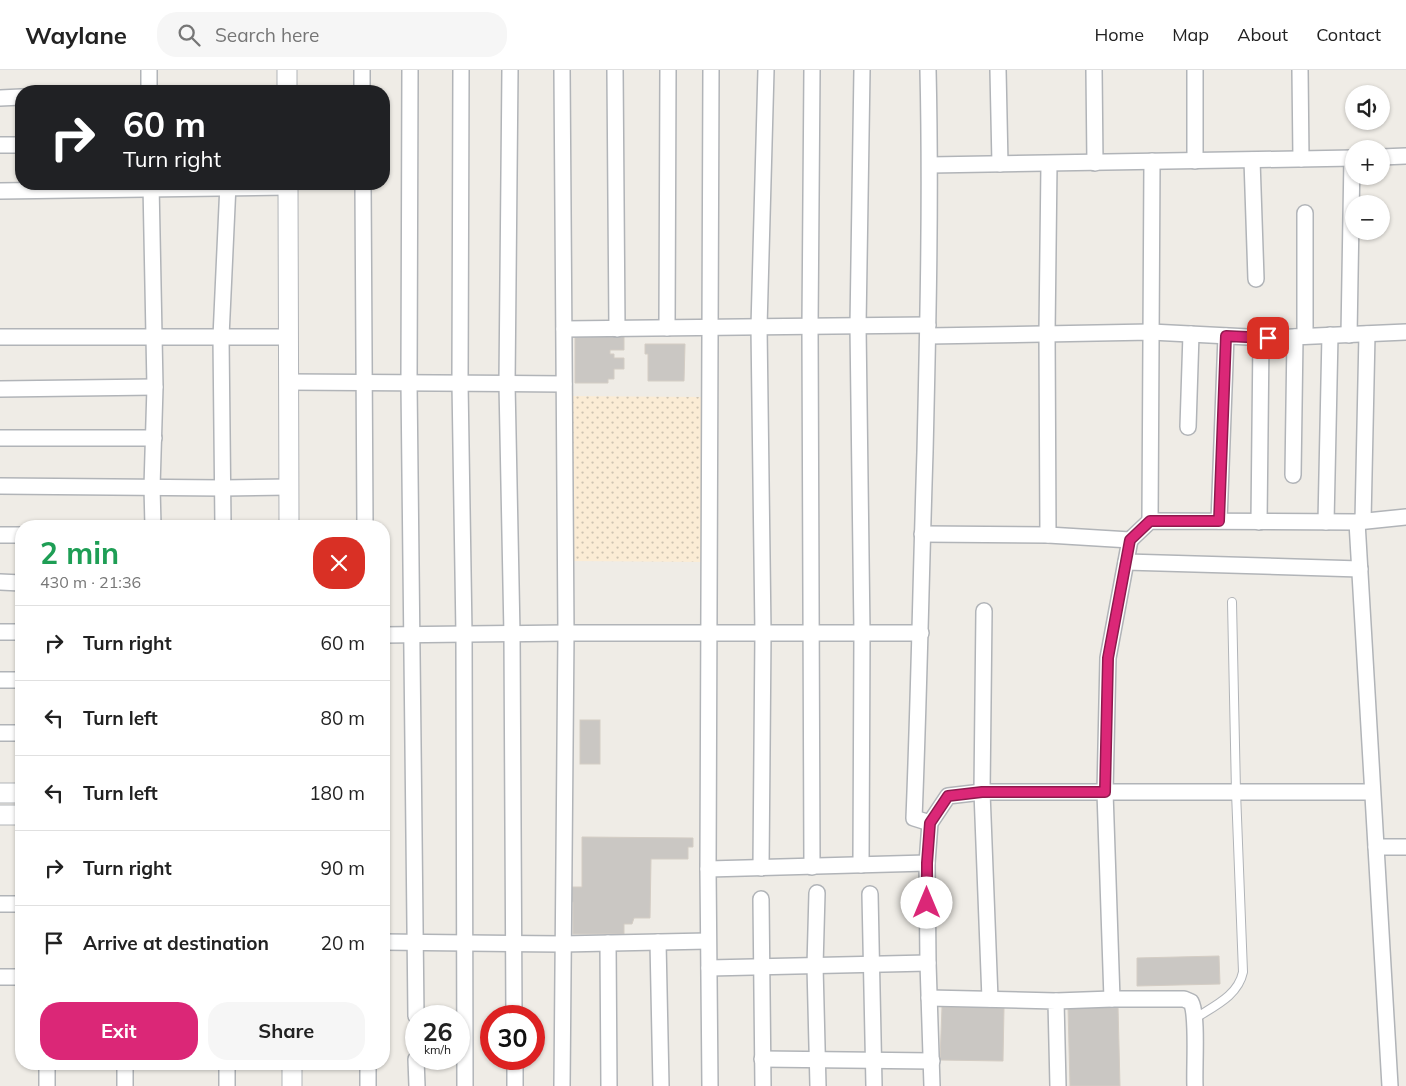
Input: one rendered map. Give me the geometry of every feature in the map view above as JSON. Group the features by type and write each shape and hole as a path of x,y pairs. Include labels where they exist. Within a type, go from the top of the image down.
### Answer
{"street":[{"path":"149,70 149,85"},
{"path":"287,70 287,85"},
{"path":"362,70 362,85"},
{"path":"410,70 409,383 416,1005"},
{"path":"461,70 460,384 464,634 465,1086"},
{"path":"510,70 507,384 512,634 514,1005"},
{"path":"562,70 566,633 562,1086"},
{"path":"615,70 617,328"},
{"path":"666,328 668,70"},
{"path":"710,1086 708,869 711,70"},
{"path":"761,868 763,633 759,327 766,70"},
{"path":"812,70 810,327 812,866"},
{"path":"861,865 862,633 858,326 862,70"},
{"path":"928,70 930,165 928,331 921,633 914,818 930,823"},
{"path":"998,70 1000,164"},
{"path":"1094,70 1094,163"},
{"path":"1195,70 1195,161"},
{"path":"1300,70 1301,159"},
{"path":"0,98 15,97"},
{"path":"0,145 15,145"},
{"path":"1390,157 1406,156"},
{"path":"930,165 1345,158"},
{"path":"1252,160 1256,278"},
{"path":"1150,521 1152,161"},
{"path":"1048,535 1047,333 1049,164"},
{"path":"1348,335 1352,185"},
{"path":"0,191 30,190"},
{"path":"151,190 155,387 153,520"},
{"path":"223,520 221,336 228,190"},
{"path":"288,190 289,520"},
{"path":"363,190 365,520"},
{"path":"1292,475 1305,213"},
{"path":"564,329 858,326 928,331 1152,332 1261,338 1406,332"},
{"path":"1188,428 1191,334"},
{"path":"1367,334 1360,569 1390,1086"},
{"path":"1326,522 1330,335"},
{"path":"1219,521 1226,336"},
{"path":"0,337 288,337"},
{"path":"1259,522 1261,338"},
{"path":"288,382 564,384"},
{"path":"0,389 155,387"},
{"path":"0,438 154,438"},
{"path":"0,486 289,487"},
{"path":"1112,999 1105,792 1108,658 1130,540 1150,521 1360,522 1406,517"},
{"path":"922,534 1048,535 1130,540"},
{"path":"0,535 15,535"},
{"path":"1126,562 1360,569"},
{"path":"0,582 15,582"},
{"path":"984,611 982,792 990,999"},
{"path":"0,632 15,632"},
{"path":"390,635 921,633"},
{"path":"0,680 15,680"},
{"path":"0,733 15,733"},
{"path":"932,1086 927,863 930,823 948,796 982,792 1372,792"},
{"path":"0,793 15,793"},
{"path":"0,816 15,815"},
{"path":"1376,847 1406,847"},
{"path":"708,869 927,863"},
{"path":"817,893 815,966 818,1086"},
{"path":"870,894 874,1086"},
{"path":"761,899 763,1086"},
{"path":"0,904 15,904"},
{"path":"390,942 562,944 708,941"},
{"path":"658,942 660,1086"},
{"path":"608,943 609,1086"},
{"path":"708,968 928,963"},
{"path":"0,977 15,977"},
{"path":"929,998 1056,1001 1184,999 1191,1002 1194,1007 1195,1086"},
{"path":"1056,1001 1058,1086"},
{"path":"762,1059 932,1061"},
{"path":"47,1070 47,1086"},
{"path":"124,1086 125,1070"},
{"path":"227,1070 227,1086"},
{"path":"292,1070 292,1086"},
{"path":"368,1070 368,1086"},
{"path":"416,1070 417,1086"},
{"path":"514,1070 515,1086"}],"lane":[{"path":"1194,1019 1233,993 1241,982 1243,972 1236,792 1232,602"}],"sand":[{"path":"571,396 705,397 705,562 570,561"}],"building":[{"path":"575,336 624,336 624,350 610,350 610,354 614,354 614,358 624,358 624,369 614,369 614,379 608,379 608,383 575,383"},
{"path":"645,344 685,344 684,381 648,381 648,354 645,354"},
{"path":"580,720 600,720 600,764 580,764"},
{"path":"582,837 693,838 693,847 688,847 688,859 651,859 650,918 634,918 632,924 624,924 624,934 573,934 573,902 570,901 570,887 582,887"},
{"path":"1219,956 1220,984 1137,986 1137,958"},
{"path":"1118,1006 1120,1086 1070,1086 1068,1007"},
{"path":"942,1007 1004,1008 1003,1061 940,1060"}],"route":[{"path":"927,903 930,823 948,796 982,792 1105,792 1108,658 1130,540 1150,521 1219,521 1226,336 1268,338"}]}
